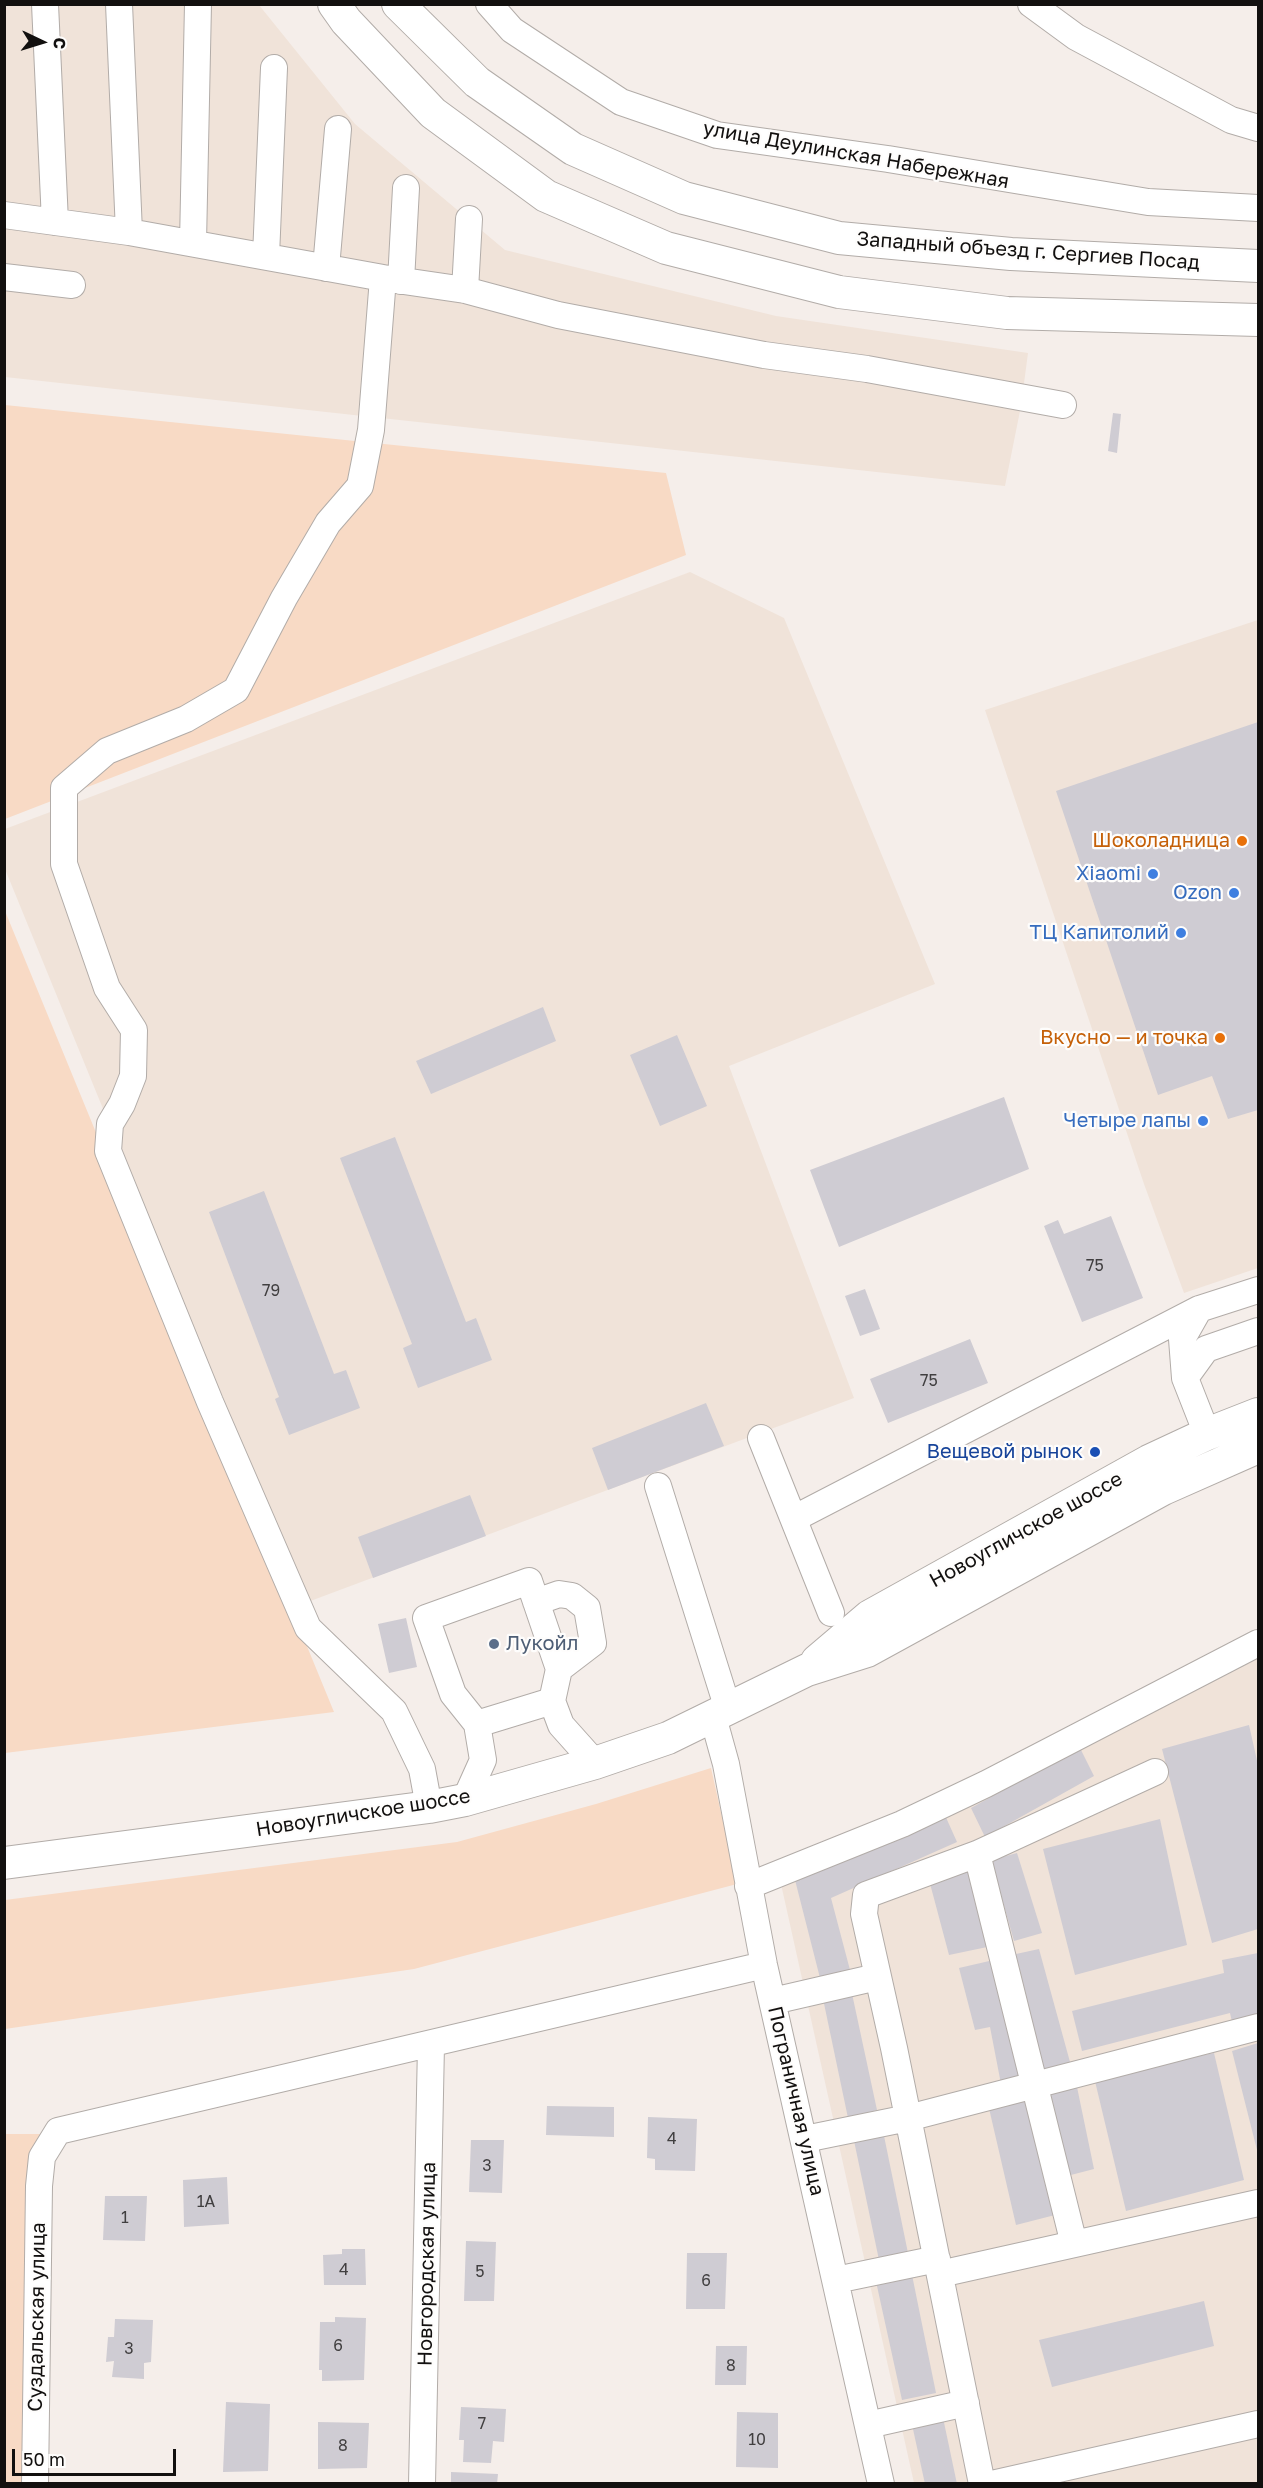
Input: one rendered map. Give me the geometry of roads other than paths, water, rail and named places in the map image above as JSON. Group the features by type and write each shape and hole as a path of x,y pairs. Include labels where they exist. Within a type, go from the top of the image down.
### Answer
{"main road":[{"path":"334,4 346,21 433,113 546,196 666,248 850,294 1007,313 1258,320"},
{"name":"Западный объезд г. Сергиев Посад","path":"398,4 477,82 573,148 684,198 839,238 1011,254 1258,266"},
{"name":"Новоугличское шоссе","path":"807,1670 870,1616 1149,1461 1207,1434 1258,1414"},
{"name":"Новоугличское шоссе","path":"4,1863 429,1807 465,1800 596,1763 668,1738 807,1670 867,1651 1163,1489 1258,1447"}],"street":[{"path":"45,4 55,222"},
{"path":"119,4 129,232"},
{"path":"193,243 198,4"},
{"name":"улица Деулинская Набережная","path":"489,4 512,30 621,102 717,135 888,159 1148,202 1258,208"},
{"path":"1031,4 1076,38 1231,120 1258,128"},
{"path":"266,256 274,68"},
{"path":"326,268 338,129"},
{"path":"406,188 371,430 360,486 328,524 284,598 236,690 186,719 107,751 64,788 64,864 107,987 134,1030 133,1076 122,1104 110,1124 108,1151 210,1401 308,1628 394,1711 422,1769 429,1807"},
{"path":"4,215 129,232 392,280 465,290 558,315 764,355 867,369 1063,405"},
{"path":"465,290 469,219"},
{"path":"4,277 72,285"},
{"path":"795,1518 1199,1309 1258,1290"},
{"path":"1199,1309 1182,1339 1185,1378 1207,1434"},
{"path":"1185,1378 1206,1349 1258,1331"},
{"path":"761,1438 795,1518 831,1613"},
{"name":"Пограничная улица","path":"658,1486 721,1713 726,1764 764,1965 881,2484"},
{"path":"465,1800 483,1760 477,1724 453,1694 426,1618 529,1581 559,1669 552,1701 561,1725 596,1763"},
{"path":"536,1602 559,1594 572,1596 587,1608 593,1643 559,1669"},
{"path":"748,1886 902,1824 986,1784 1258,1643"},
{"path":"477,1724 552,1701"},
{"path":"982,2484 939,2267 864,1914 866,1895 977,1854 1155,1772"},
{"path":"977,1854 1074,2244"},
{"name":"Суздальская улица","path":"35,2484 39,2186 42,2157 58,2131 764,1965"},
{"path":"773,2001 877,1977"},
{"path":"805,2139 908,2118 1258,2027"},
{"name":"Новгородская улица","path":"422,2484 431,2045"},
{"path":"836,2280 939,2267 1074,2244 1258,2203"},
{"path":"868,2425 966,2403"},
{"path":"992,2484 1258,2424"}],"place":[{"name":"Шоколадница","path":"1242,841"},
{"name":"Xiaomi","path":"1153,874"},
{"name":"Ozon","path":"1234,893"},
{"name":"ТЦ Капитолий","path":"1181,933"},
{"name":"Вкусно — и точка","path":"1220,1038"},
{"name":"Четыре лапы","path":"1203,1121"},
{"name":"Вещевой рынок","path":"1095,1452"},
{"name":"Лукойл","path":"494,1644"}]}
